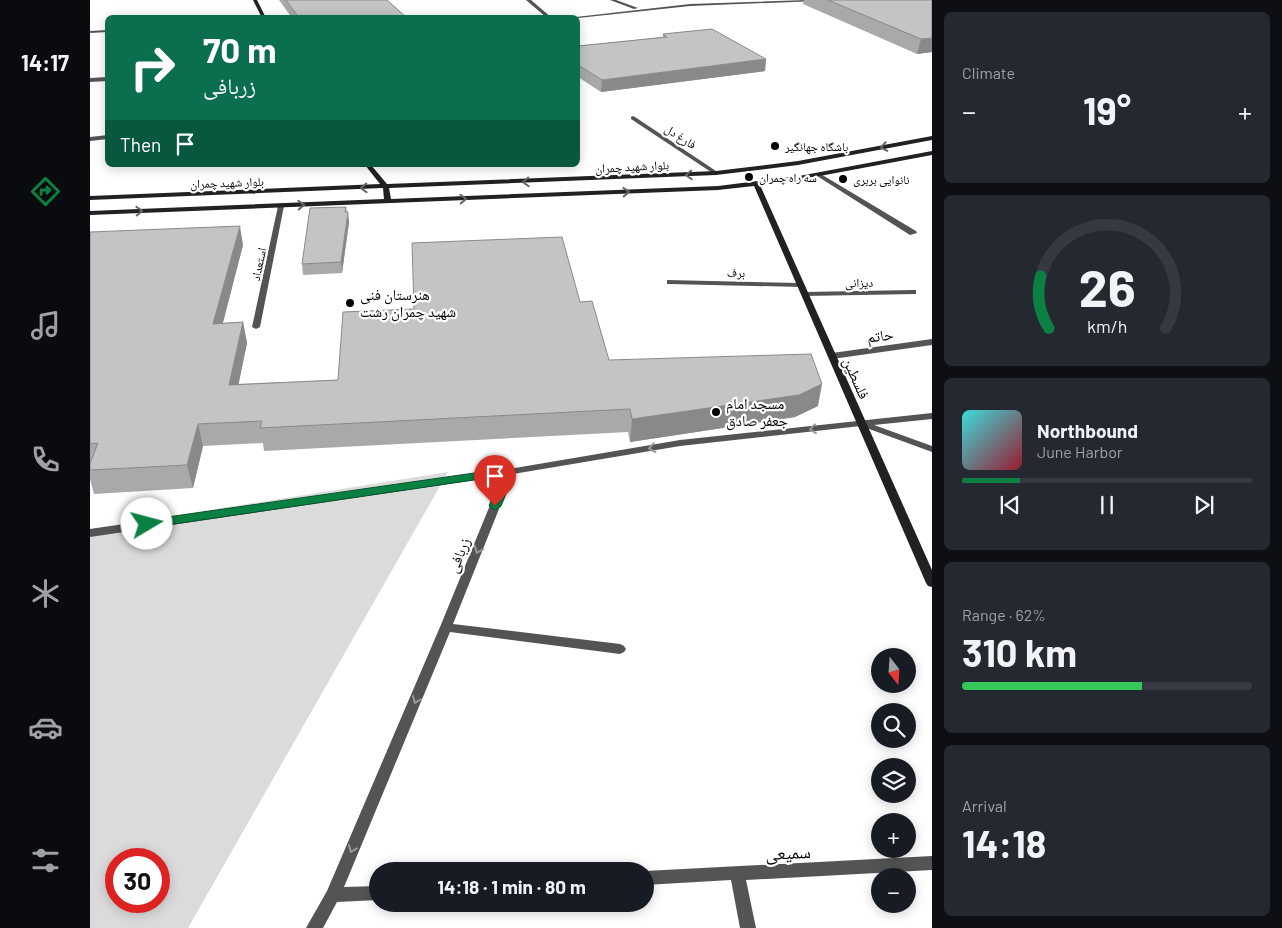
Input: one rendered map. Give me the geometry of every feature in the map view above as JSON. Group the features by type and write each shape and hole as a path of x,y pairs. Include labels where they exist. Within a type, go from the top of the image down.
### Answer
{"main road":[{"path":"256,0 263,15"},
{"name":"بلوار شهید چمران","path":"90,198 716,173 798,163 932,138"},
{"name":"بلوار شهید چمران","path":"90,213 388,202 757,184 819,175 932,153"},
{"path":"370,167 386,187 388,202"},
{"name":"فلسطین","path":"757,184 932,583"},
{"path":"260,207 263,192"}],"street":[{"path":"528,0 546,15"},
{"path":"612,0 639,9"},
{"path":"580,17 639,9 772,1 825,2"},
{"path":"90,32 105,31"},
{"path":"90,80 105,78"},
{"name":"فارغ دل","path":"633,118 716,173"},
{"path":"90,139 105,137"},
{"path":"819,175 913,233"},
{"name":"استعداد","path":"256,327 282,206"},
{"name":"برف","path":"670,282 803,289"},
{"name":"دیزانی","path":"803,289 913,292"},
{"name":"حاتم","path":"832,356 932,342"},
{"path":"90,533 509,472 680,443 932,416"},
{"path":"862,424 932,450"},
{"name":"زربافی","path":"314,928 332,895 446,627 509,472"},
{"path":"446,627 620,649"},
{"name":"سمیعی","path":"654,878 932,863"},
{"path":"737,874 748,928"},
{"path":"332,895 369,893"}],"shaded area":[{"path":"448,472 188,928 90,928 90,529"}],"building":[{"path":"286,0 387,0 404,15 297,15"},
{"path":"828,0 932,0 932,38 921,39"},
{"path":"712,29 766,59 602,80 580,66 580,46 667,37 663,34"},
{"path":"346,207 345,212 348,212 341,262 302,264 310,208"},
{"path":"240,226 213,324 243,322 229,385 338,380 343,312 414,309 412,243 562,237 580,302 592,301 609,360 811,354 822,384 799,395 632,419 630,409 260,428 262,421 198,424 187,465 90,470 90,464 98,443 90,444 90,232"}],"place":[{"name":"باشگاه جهانگیر","path":"775,146"},
{"name":"سه راه چمران","path":"749,177"},
{"name":"نانوایی بربری","path":"843,179"},
{"name":"هنرستان فنی شهید چمران رشت","path":"350,303"},
{"name":"مسجد امام جعفر صادق","path":"716,412"}],"route":[{"path":"147,524 509,472 495,506"}]}
